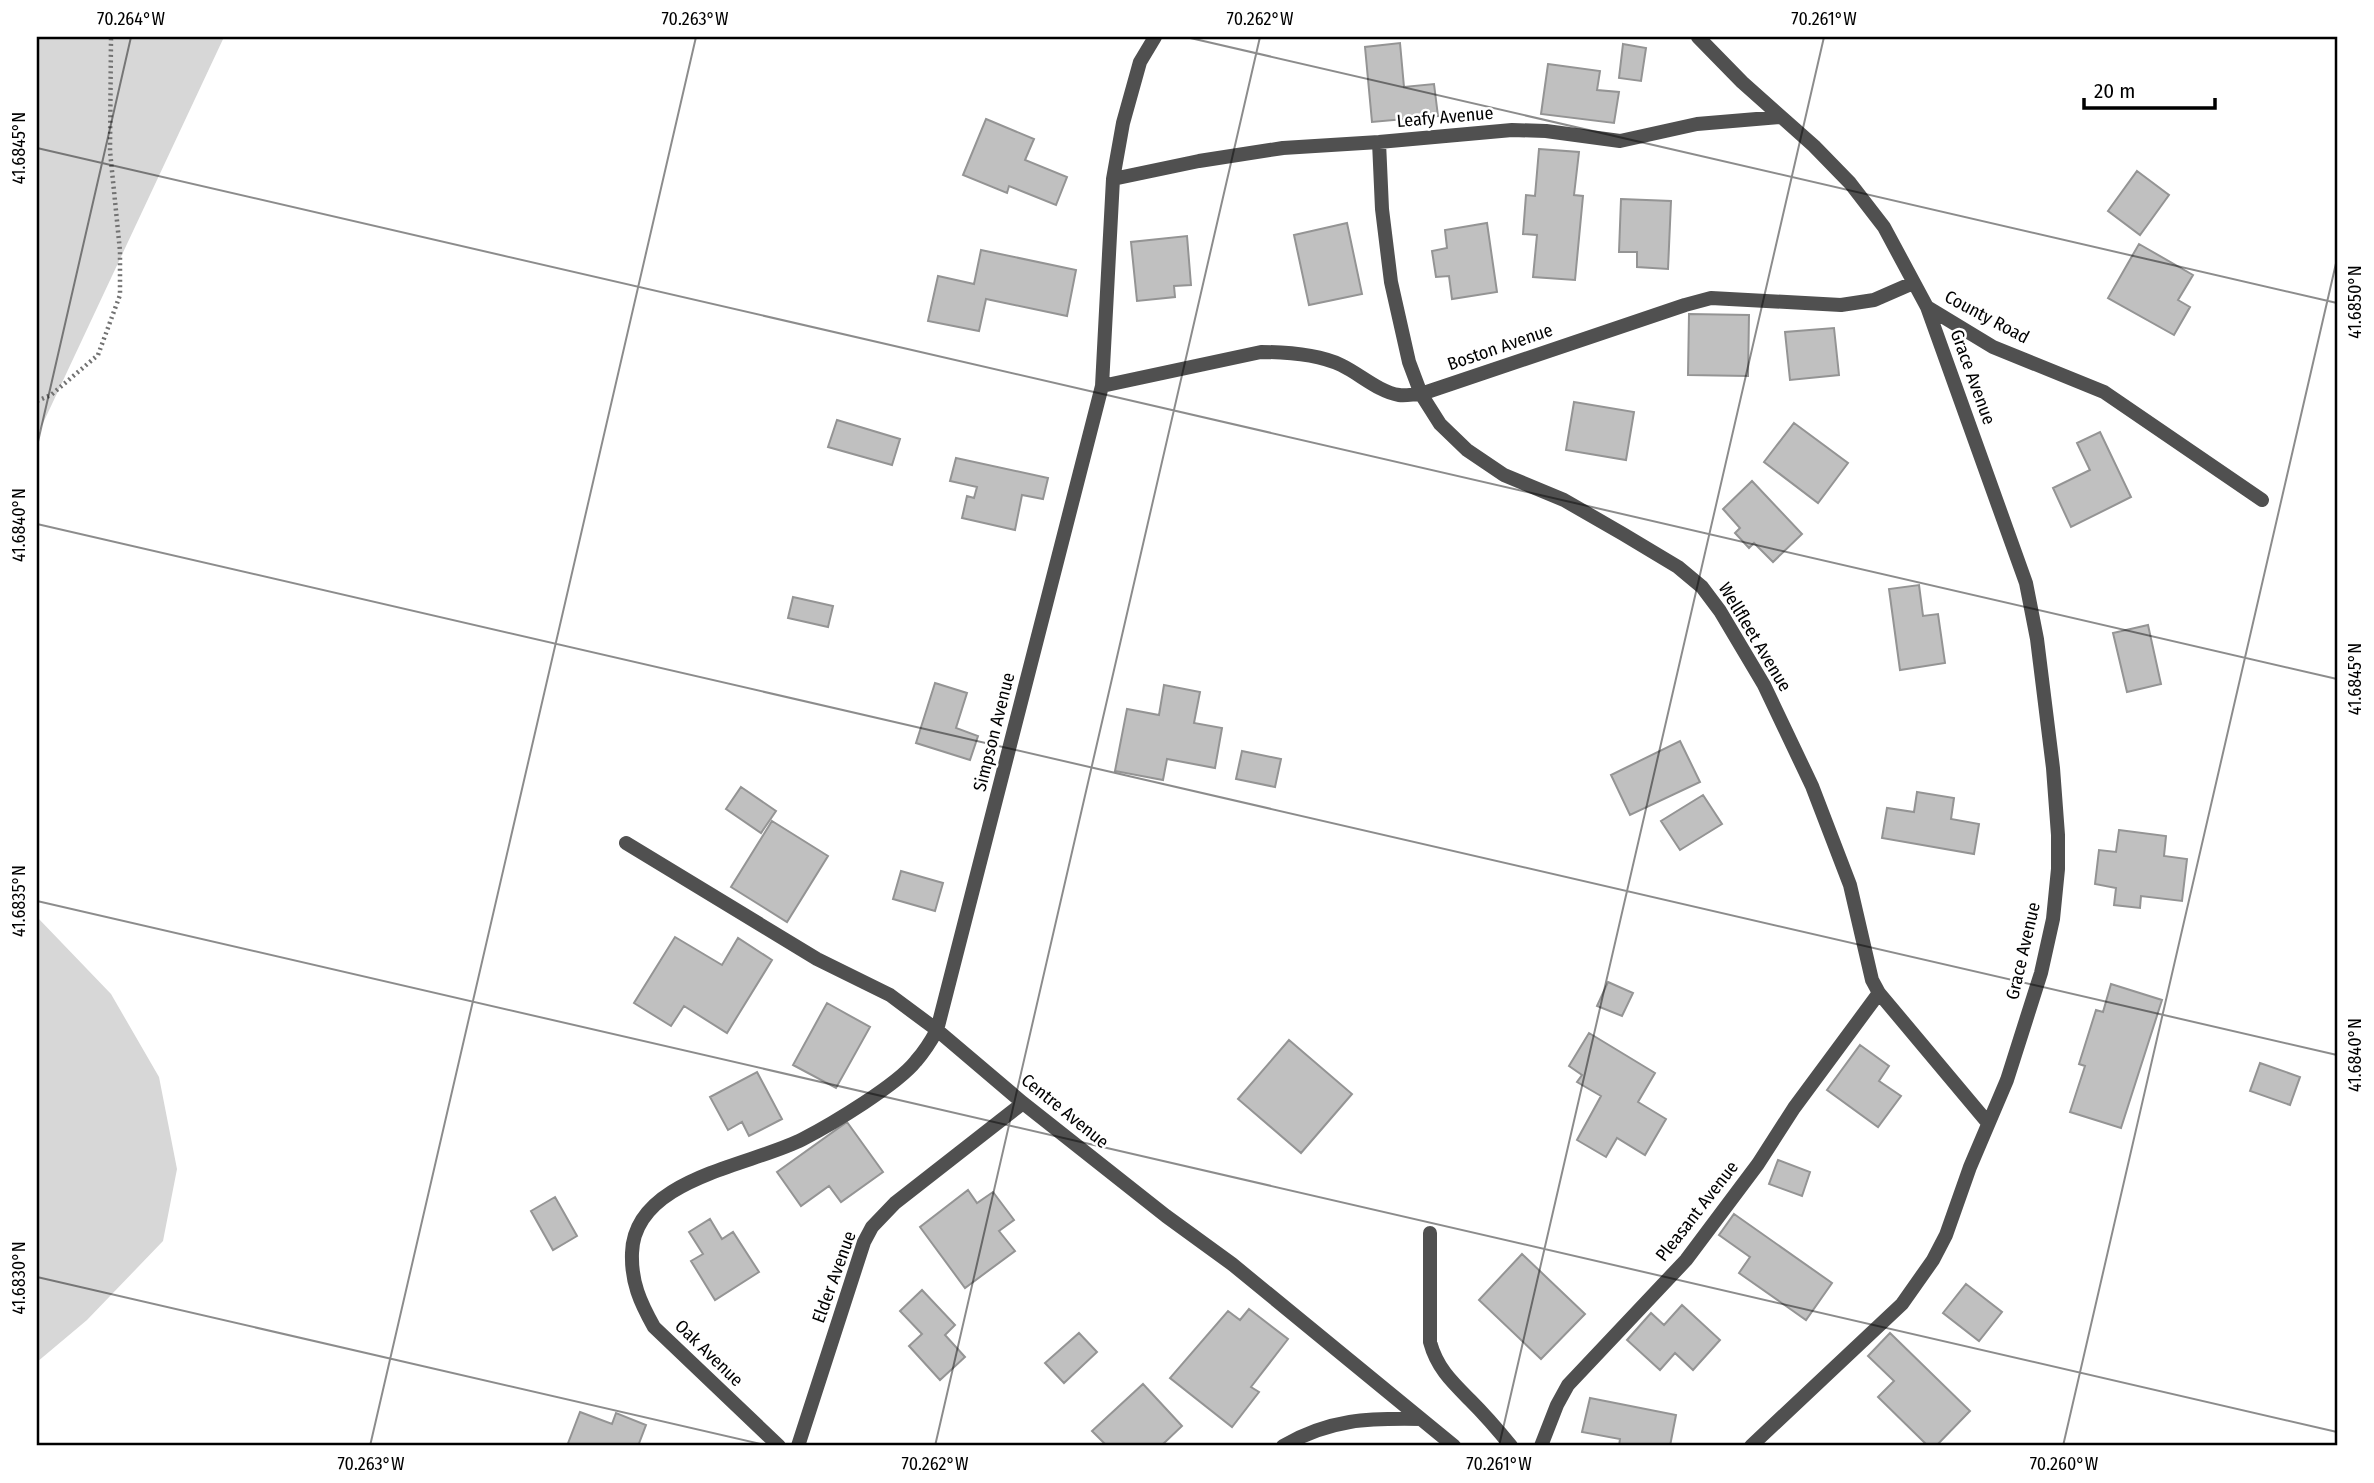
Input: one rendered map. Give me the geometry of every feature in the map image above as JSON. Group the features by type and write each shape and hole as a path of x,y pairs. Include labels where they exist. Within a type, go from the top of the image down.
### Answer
{"street":[{"name":"Simpson Avenue","path":"632,1275 632,1246 636,1232 652,1205 664,1196 707,1175 802,1140 891,1083 915,1063 937,1030 1102,386 1113,179 1123,123 1140,62 1155,37"},
{"name":"County Road","path":"1698,37 1742,82 1814,146 1865,202 1884,227 1927,307 1993,347 2104,392 2262,500"},
{"name":"Leafy Avenue","path":"1113,179 1199,161 1283,148 1512,130 1546,131 1620,141 1697,124 1781,117"},
{"name":"Wellfleet Avenue","path":"1379,142 1382,209 1391,282 1409,362 1421,394 1440,424 1467,450 1504,475 1564,500 1623,534 1678,568 1702,587 1720,611 1764,685 1812,786 1850,885 1867,966 1880,993 1988,1123"},
{"name":"Boston Avenue","path":"1102,386 1261,352 1287,352 1341,365 1399,395 1421,394 1712,298 1842,305 1874,300 1913,283"},
{"name":"Grace Avenue","path":"1751,1446 1902,1304 1919,1283 1946,1235 2007,1080 2040,973 2053,919 2058,869 2053,768 2037,639 2026,583 1927,307"},
{"name":"Centre Avenue","path":"626,843 817,959 890,995 1166,1216 1232,1264 1454,1446"},
{"name":"Pleasant Avenue","path":"1541,1446 1568,1385 1686,1261 1758,1164 1794,1108 1880,993"},
{"name":"Elder Avenue","path":"798,1446 864,1242 872,1227 895,1203 1023,1103"},
{"path":"1430,1233 1430,1342 1433,1352 1450,1381 1511,1446"},
{"name":"Oak Avenue","path":"632,1275 640,1303 654,1327 779,1446"},
{"path":"1283,1446 1332,1424 1377,1418 1421,1419"}],"path":[{"path":"37,401 51,395 98,355 120,295 120,251 110,151 111,37"}],"shaded area":[{"path":"37,37 224,37 37,436"},
{"path":"37,917 111,994 159,1077 177,1169 163,1241 87,1320 37,1362"}],"building":[{"path":"1400,43 1404,87 1434,84 1438,116 1372,122 1365,47"},
{"path":"1623,44 1646,48 1641,81 1619,78"},
{"path":"1548,64 1600,71 1597,90 1619,92 1614,123 1541,114"},
{"path":"986,119 1034,139 1025,160 1067,177 1056,205 1009,186 1007,193 963,175"},
{"path":"1539,149 1579,152 1574,195 1583,196 1575,280 1533,277 1537,235 1523,234 1526,195 1535,196"},
{"path":"2137,171 2169,195 2140,235 2108,211"},
{"path":"1621,199 1671,201 1668,269 1637,267 1637,252 1619,252"},
{"path":"1347,223 1362,294 1309,305 1294,235"},
{"path":"1487,223 1497,292 1452,299 1449,276 1436,277 1432,251 1447,248 1445,230"},
{"path":"1187,236 1191,285 1174,286 1175,297 1137,301 1131,242"},
{"path":"2139,244 2193,275 2178,300 2190,307 2174,335 2108,298"},
{"path":"981,250 1076,270 1067,316 986,299 979,331 928,321 938,276 974,284"},
{"path":"1689,314 1749,315 1748,376 1688,375"},
{"path":"1834,328 1839,375 1790,380 1785,332"},
{"path":"1574,402 1634,412 1626,460 1566,450"},
{"path":"837,420 900,439 892,465 828,447"},
{"path":"1794,423 1848,463 1818,503 1764,462"},
{"path":"2100,432 2131,497 2071,527 2053,488 2090,470 2077,443"},
{"path":"956,458 1048,478 1043,499 1022,495 1015,530 962,518 967,496 974,498 977,487 950,481"},
{"path":"1752,481 1802,534 1773,562 1754,543 1749,548 1735,533 1740,528 1723,509"},
{"path":"1919,585 1923,616 1938,614 1945,663 1900,670 1889,589"},
{"path":"793,597 833,606 828,627 788,618"},
{"path":"2148,625 2161,684 2127,692 2113,633"},
{"path":"935,683 967,693 956,728 978,736 970,760 916,743"},
{"path":"1164,685 1200,692 1194,723 1222,728 1215,768 1167,759 1163,780 1115,771 1127,709 1159,715"},
{"path":"1680,741 1700,782 1630,815 1611,775"},
{"path":"1242,751 1281,759 1275,787 1236,779"},
{"path":"741,787 776,811 761,833 726,809"},
{"path":"1917,792 1954,798 1951,819 1979,824 1974,854 1882,838 1887,808 1914,812"},
{"path":"1703,795 1722,824 1680,850 1661,821"},
{"path":"772,821 828,856 787,922 731,887"},
{"path":"2119,830 2166,836 2164,856 2187,859 2182,901 2141,896 2140,908 2114,905 2116,888 2095,884 2099,850 2116,852"},
{"path":"901,871 943,883 935,911 893,899"},
{"path":"675,937 722,965 738,938 772,960 727,1033 684,1006 671,1026 634,1003"},
{"path":"1608,982 1633,993 1622,1016 1597,1006"},
{"path":"2111,984 2162,1000 2121,1128 2070,1112 2085,1066 2079,1064 2096,1010 2103,1012"},
{"path":"827,1003 870,1027 836,1088 793,1065"},
{"path":"1589,1033 1655,1073 1638,1102 1666,1119 1645,1155 1617,1138 1606,1157 1577,1140 1601,1096 1577,1082 1582,1075 1569,1066"},
{"path":"1289,1040 1352,1094 1301,1153 1238,1099"},
{"path":"1860,1045 1889,1066 1879,1081 1901,1096 1878,1127 1827,1090"},
{"path":"2260,1063 2300,1077 2290,1105 2250,1091"},
{"path":"757,1072 782,1119 749,1136 742,1122 728,1130 710,1097"},
{"path":"847,1122 883,1172 841,1202 829,1186 801,1206 777,1172"},
{"path":"1778,1160 1810,1172 1802,1196 1769,1184"},
{"path":"968,1190 977,1203 993,1192 1014,1220 999,1231 1015,1251 965,1288 920,1227"},
{"path":"555,1197 577,1236 553,1250 531,1211"},
{"path":"1734,1214 1832,1283 1806,1320 1739,1273 1750,1257 1719,1235"},
{"path":"710,1219 722,1239 733,1232 759,1272 715,1300 691,1261 703,1254 689,1232"},
{"path":"1522,1254 1585,1314 1541,1359 1479,1300"},
{"path":"1966,1284 2002,1312 1979,1341 1943,1313"},
{"path":"922,1290 955,1325 945,1335 965,1357 940,1380 909,1346 922,1334 900,1311"},
{"path":"1682,1305 1720,1340 1693,1370 1675,1353 1660,1370 1627,1340 1651,1313 1664,1325"},
{"path":"1249,1309 1288,1339 1251,1387 1259,1392 1232,1427 1170,1378 1228,1311 1240,1320"},
{"path":"1079,1333 1097,1352 1064,1383 1045,1363"},
{"path":"1890,1333 1970,1411 1936,1446 1928,1446 1878,1397 1894,1381 1868,1356"},
{"path":"1143,1384 1182,1426 1161,1446 1107,1446 1092,1431"},
{"path":"1590,1398 1676,1415 1670,1446 1619,1446 1620,1439 1582,1432"},
{"path":"580,1412 612,1424 616,1413 646,1425 638,1446 567,1446"}]}
